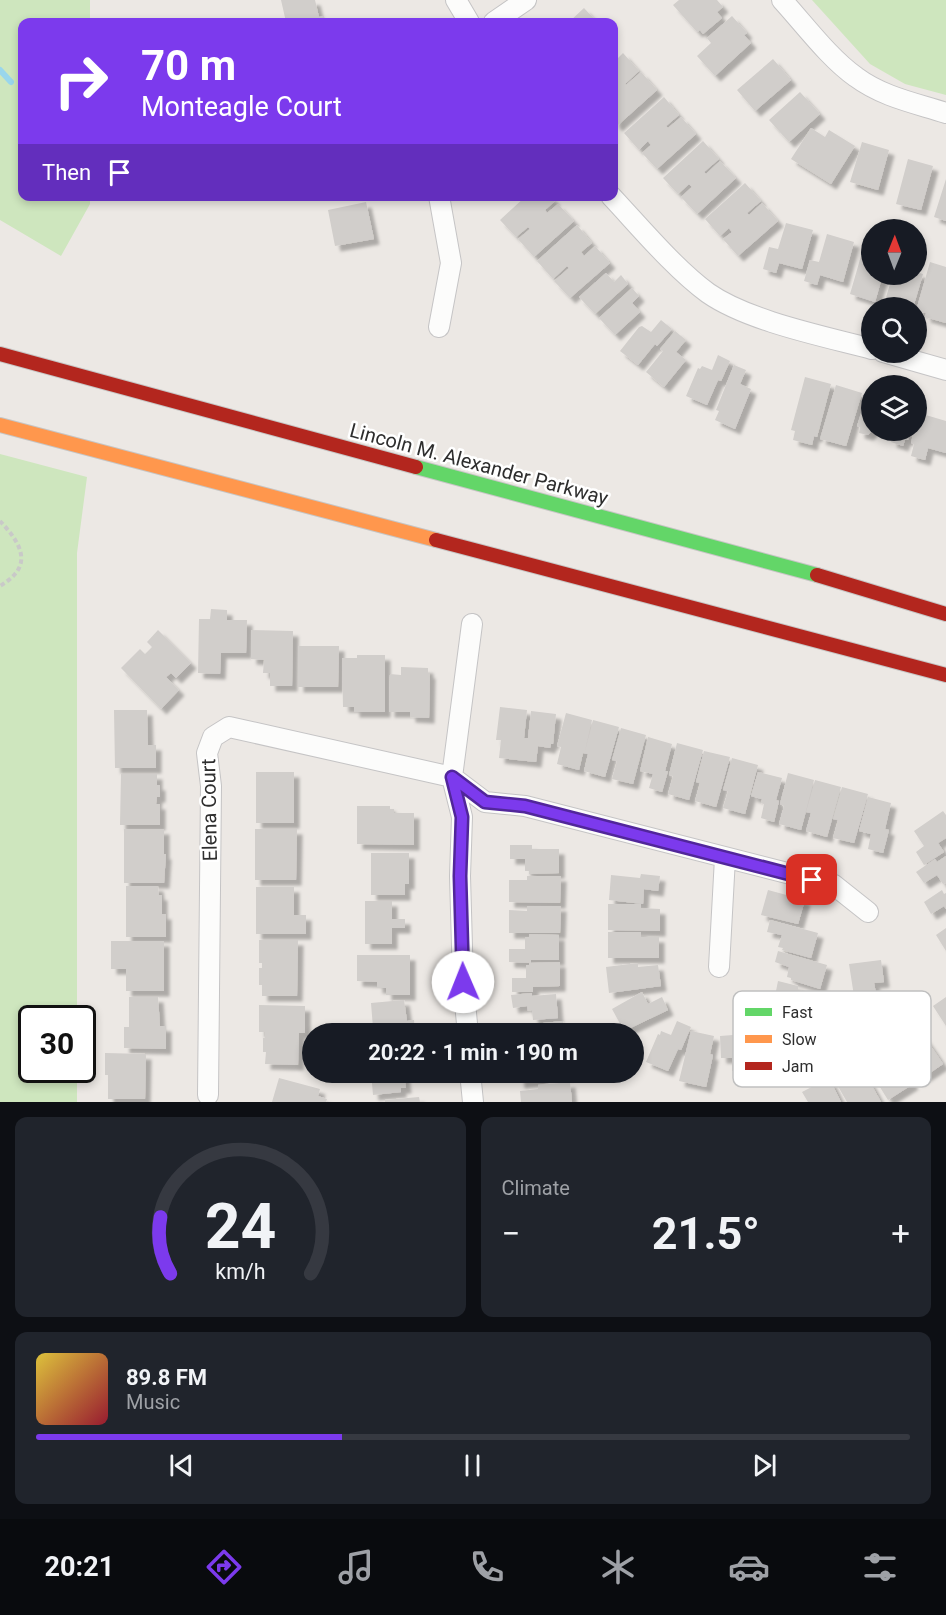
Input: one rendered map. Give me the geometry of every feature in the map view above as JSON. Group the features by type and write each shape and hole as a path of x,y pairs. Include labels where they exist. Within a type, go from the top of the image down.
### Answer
{"highway":[{"name":"Lincoln M. Alexander Parkway","path":"0,354 821,576 946,615"},
{"path":"0,425 946,675"}],"street":[{"path":"456,0 467,18"},
{"path":"500,18 526,0"},
{"path":"782,0 855,77 903,101 946,113"},
{"path":"439,327 451,263 440,201"},
{"path":"616,201 684,272 708,292 735,309 861,346"},
{"path":"922,363 946,370"},
{"path":"467,1023 463,982 460,876 462,817 452,777 472,624"},
{"name":"Elena Court","path":"208,1095 211,786 207,753 213,737 230,727 452,777"},
{"path":"452,777 485,802 525,806 834,885 868,912"},
{"path":"719,967 725,858"},
{"path":"472,1083 473,1102"}],"path":[{"path":"0,521 20,548 22,561 16,574 0,586"}],"green space":[{"path":"0,0 90,0 90,18 18,18 18,201 90,201 90,204 61,256 0,220"},
{"path":"812,0 946,0 946,95 905,84 870,64"},
{"path":"0,454 87,477 77,553 77,1005 18,1005 18,1083 77,1083 77,1102 0,1102"}],"building":[{"path":"281,0 315,0 319,17 324,16 325,18 285,18"},
{"path":"679,0 717,0 723,7 717,12 722,18 703,34 700,30 697,32 673,5"},
{"path":"584,8 593,18 573,18"},
{"path":"732,16 747,33 744,35 751,43 715,76 697,56 711,43 707,38"},
{"path":"623,53 639,71 626,85 641,72 657,90 618,125 618,58"},
{"path":"773,59 791,80 755,111 737,90"},
{"path":"800,92 820,114 789,142 769,120"},
{"path":"664,97 679,115 666,126 668,128 681,117 696,134 657,169 642,153 651,145 648,141 639,150 624,133"},
{"path":"811,128 825,137 829,130 855,146 831,184 791,159"},
{"path":"703,141 719,159 704,172 706,174 720,161 736,178 697,214 681,197 692,187 689,184 678,194 663,178"},
{"path":"862,142 889,150 878,190 850,182"},
{"path":"908,159 933,166 921,210 896,204"},
{"path":"946,179 946,221 934,217"},
{"path":"745,183 761,201 747,213 749,215 762,203 778,221 738,256 723,239 732,232 729,228 720,236 705,219"},
{"path":"521,201 555,201 545,210 547,213 558,204 574,221 534,257 518,239 530,229 528,227 516,237 500,220"},
{"path":"366,202 374,239 335,246 328,210"},
{"path":"786,223 813,230 802,269 779,263 776,273 763,269 769,247 778,249"},
{"path":"577,225 592,243 581,252 584,256 595,246 610,263 570,298 554,281 569,268 567,266 553,279 537,261"},
{"path":"827,234 854,242 843,282 820,275 817,285 804,281 810,260 819,262"},
{"path":"861,256 861,285 880,285 876,297 861,298 850,294"},
{"path":"930,262 946,267 946,323 927,318 927,297 920,297 923,285 927,285"},
{"path":"606,273 614,282 621,275 628,284 595,314 579,297"},
{"path":"890,285 920,285 916,297 886,297"},
{"path":"632,288 639,296 632,303 640,312 615,335 599,318"},
{"path":"661,320 672,329 657,346 655,344 638,365 620,351 639,327 642,326 651,332"},
{"path":"675,331 686,340 676,352 686,360 664,387 646,372 663,351 660,349"},
{"path":"718,355 730,361 721,381 718,380 707,405 686,396 698,368 702,366 712,370"},
{"path":"734,365 746,370 740,384 751,389 735,429 715,420 719,411 716,410"},
{"path":"805,377 831,384 817,437 814,436 812,445 793,440 795,431 791,430"},
{"path":"836,385 861,393 846,446 820,439"},
{"path":"861,414 861,433 859,433 860,427 857,426"},
{"path":"927,415 946,421 946,453 928,448 925,460 911,456 914,444 911,441 927,441"},
{"path":"891,441 905,441 903,446"},
{"path":"211,609 227,610 227,620 247,620 246,653 221,653 220,674 198,673 199,619 210,619"},
{"path":"158,630 191,663 176,678 171,673 166,677 179,690 161,709 121,668 140,649 145,654 152,647 147,642"},
{"path":"251,630 293,631 292,686 270,686 270,673 263,673 264,660 251,659"},
{"path":"298,646 339,646 338,687 298,687"},
{"path":"357,655 385,655 385,712 354,712 354,707 343,707 342,658 357,658"},
{"path":"401,667 428,668 428,673 430,673 429,718 410,717 410,712 389,712 390,674 401,675"},
{"path":"500,707 527,710 524,738 528,738 531,711 556,714 553,744 550,748 538,746 536,762 499,758 501,740 496,740"},
{"path":"114,710 147,710 148,745 156,745 156,768 115,768"},
{"path":"566,713 592,720 585,751 593,720 619,727 605,777 584,771 588,754 583,753 579,770 557,764 561,747 557,746"},
{"path":"621,728 646,735 633,784 612,779 617,761 612,760"},
{"path":"648,737 672,744 662,792 649,788 653,774 640,771"},
{"path":"677,743 703,750 689,800 668,794 673,776 669,775"},
{"path":"704,751 730,757 716,807 695,801 700,783 696,782"},
{"path":"732,758 758,765 745,814 723,808 728,791 723,790"},
{"path":"256,772 294,772 294,823 256,823"},
{"path":"758,772 782,778 776,800 779,801 774,822 761,818 764,804 761,803 762,799 751,796"},
{"path":"788,773 814,780 801,830 779,824 784,806 780,804"},
{"path":"121,774 157,774 160,797 157,797 156,804 160,804 160,825 120,825"},
{"path":"815,780 841,787 827,837 806,831 811,813 806,812"},
{"path":"842,787 868,794 854,843 833,838 838,820 833,819"},
{"path":"868,797 891,803 885,829 889,830 883,853 868,849 871,834 859,831"},
{"path":"357,806 390,806 390,809 394,809 394,813 414,813 414,845 357,844"},
{"path":"943,811 946,815 946,838 938,843 944,852 924,865 916,852 924,846 914,831"},
{"path":"124,829 164,829 164,854 166,854 164,883 124,883"},
{"path":"255,829 297,829 296,880 255,880"},
{"path":"510,845 532,845 532,849 559,849 559,873 529,874 529,871 525,871 525,859 510,859"},
{"path":"371,853 409,853 409,884 405,884 405,895 371,895"},
{"path":"946,856 946,883 943,884 937,875 924,883 916,872 935,859 937,862"},
{"path":"641,874 660,876 658,891 644,889 643,904 609,900 611,875 640,878"},
{"path":"527,876 561,876 560,903 509,902 509,880 527,880"},
{"path":"126,886 158,886 159,895 162,895 162,914 166,914 166,937 126,937"},
{"path":"256,887 294,887 294,915 306,915 306,934 256,934"},
{"path":"768,890 805,900 798,924 761,915"},
{"path":"942,890 944,894 946,893 946,909 944,906 931,914 924,902"},
{"path":"365,901 392,901 392,919 405,919 405,928 392,928 392,944 365,944"},
{"path":"608,904 641,904 641,908 660,909 660,931 608,930"},
{"path":"527,906 561,906 560,933 509,933 509,910 527,911"},
{"path":"770,920 818,933 811,958 778,947 782,935 767,932"},
{"path":"946,928 946,951 936,935"},
{"path":"608,932 641,932 641,937 659,937 659,958 608,958"},
{"path":"529,934 559,935 559,960 531,960 531,963 509,962 509,949 525,949 525,937 529,937"},
{"path":"259,940 298,940 297,996 262,996 262,985 259,985 259,968 262,968 262,963 259,963"},
{"path":"111,941 164,941 164,991 126,991 126,969 111,969"},
{"path":"778,951 827,965 820,989 787,977 789,967 775,962"},
{"path":"357,955 410,955 410,995 386,995 386,988 377,988 377,982 357,981"},
{"path":"881,960 884,982 874,983 876,991 853,991 849,964"},
{"path":"560,962 560,986 533,987 533,992 512,992 512,978 526,978 526,965 529,963"},
{"path":"638,963 638,967 658,965 661,986 609,993 606,967"},
{"path":"778,981 798,986 798,990 802,991 776,991"},
{"path":"642,992 648,1004 662,997 668,1010 641,1023 620,1023 612,1009"},
{"path":"532,993 532,996 556,994 558,1018 533,1020 532,1010 528,1011 527,1006 513,1008 511,995"},
{"path":"129,997 158,997 160,1026 166,1026 166,1049 124,1048 124,1027 129,1027"},
{"path":"946,997 946,1026 933,1006"},
{"path":"404,1000 407,1021 414,1020 414,1023 373,1023 371,1003"},
{"path":"259,1005 305,1006 305,1023 302,1023 302,1033 299,1033 298,1065 265,1064 266,1052 263,1052 263,1038 265,1038 265,1032 259,1032"},
{"path":"677,1021 691,1027 668,1071 646,1062 658,1034 660,1035 661,1031 671,1035"},
{"path":"691,1031 714,1036 710,1054 713,1055 706,1087 679,1081"},
{"path":"733,1035 733,1071 732,1058 721,1058 720,1036"},
{"path":"931,1046 943,1064 931,1072"},
{"path":"105,1053 146,1054 145,1099 108,1099"},
{"path":"279,1078 320,1089 318,1096 327,1099 326,1102 272,1102"},
{"path":"372,1083 405,1083 406,1088 401,1088 401,1092 373,1095"},
{"path":"570,1083 572,1102 521,1102 520,1091 538,1089 538,1085"},
{"path":"812,1087 834,1087 841,1102 808,1102 802,1092"},
{"path":"838,1087 873,1087 881,1102 847,1102"},
{"path":"880,1087 908,1087 888,1100"},
{"path":"419,1097 420,1102 385,1102 385,1100"}],"waterway":[{"path":"0,70 11,82"}],"traffic: fast":[{"path":"416,467 817,575"}],"traffic: slow":[{"path":"0,425 436,540"}],"traffic: jam":[{"path":"0,354 416,467"},
{"path":"436,540 946,675"},
{"path":"817,575 946,614"}],"route":[{"path":"463,982 460,876 462,817 452,777 485,802 525,806 812,880"}]}
